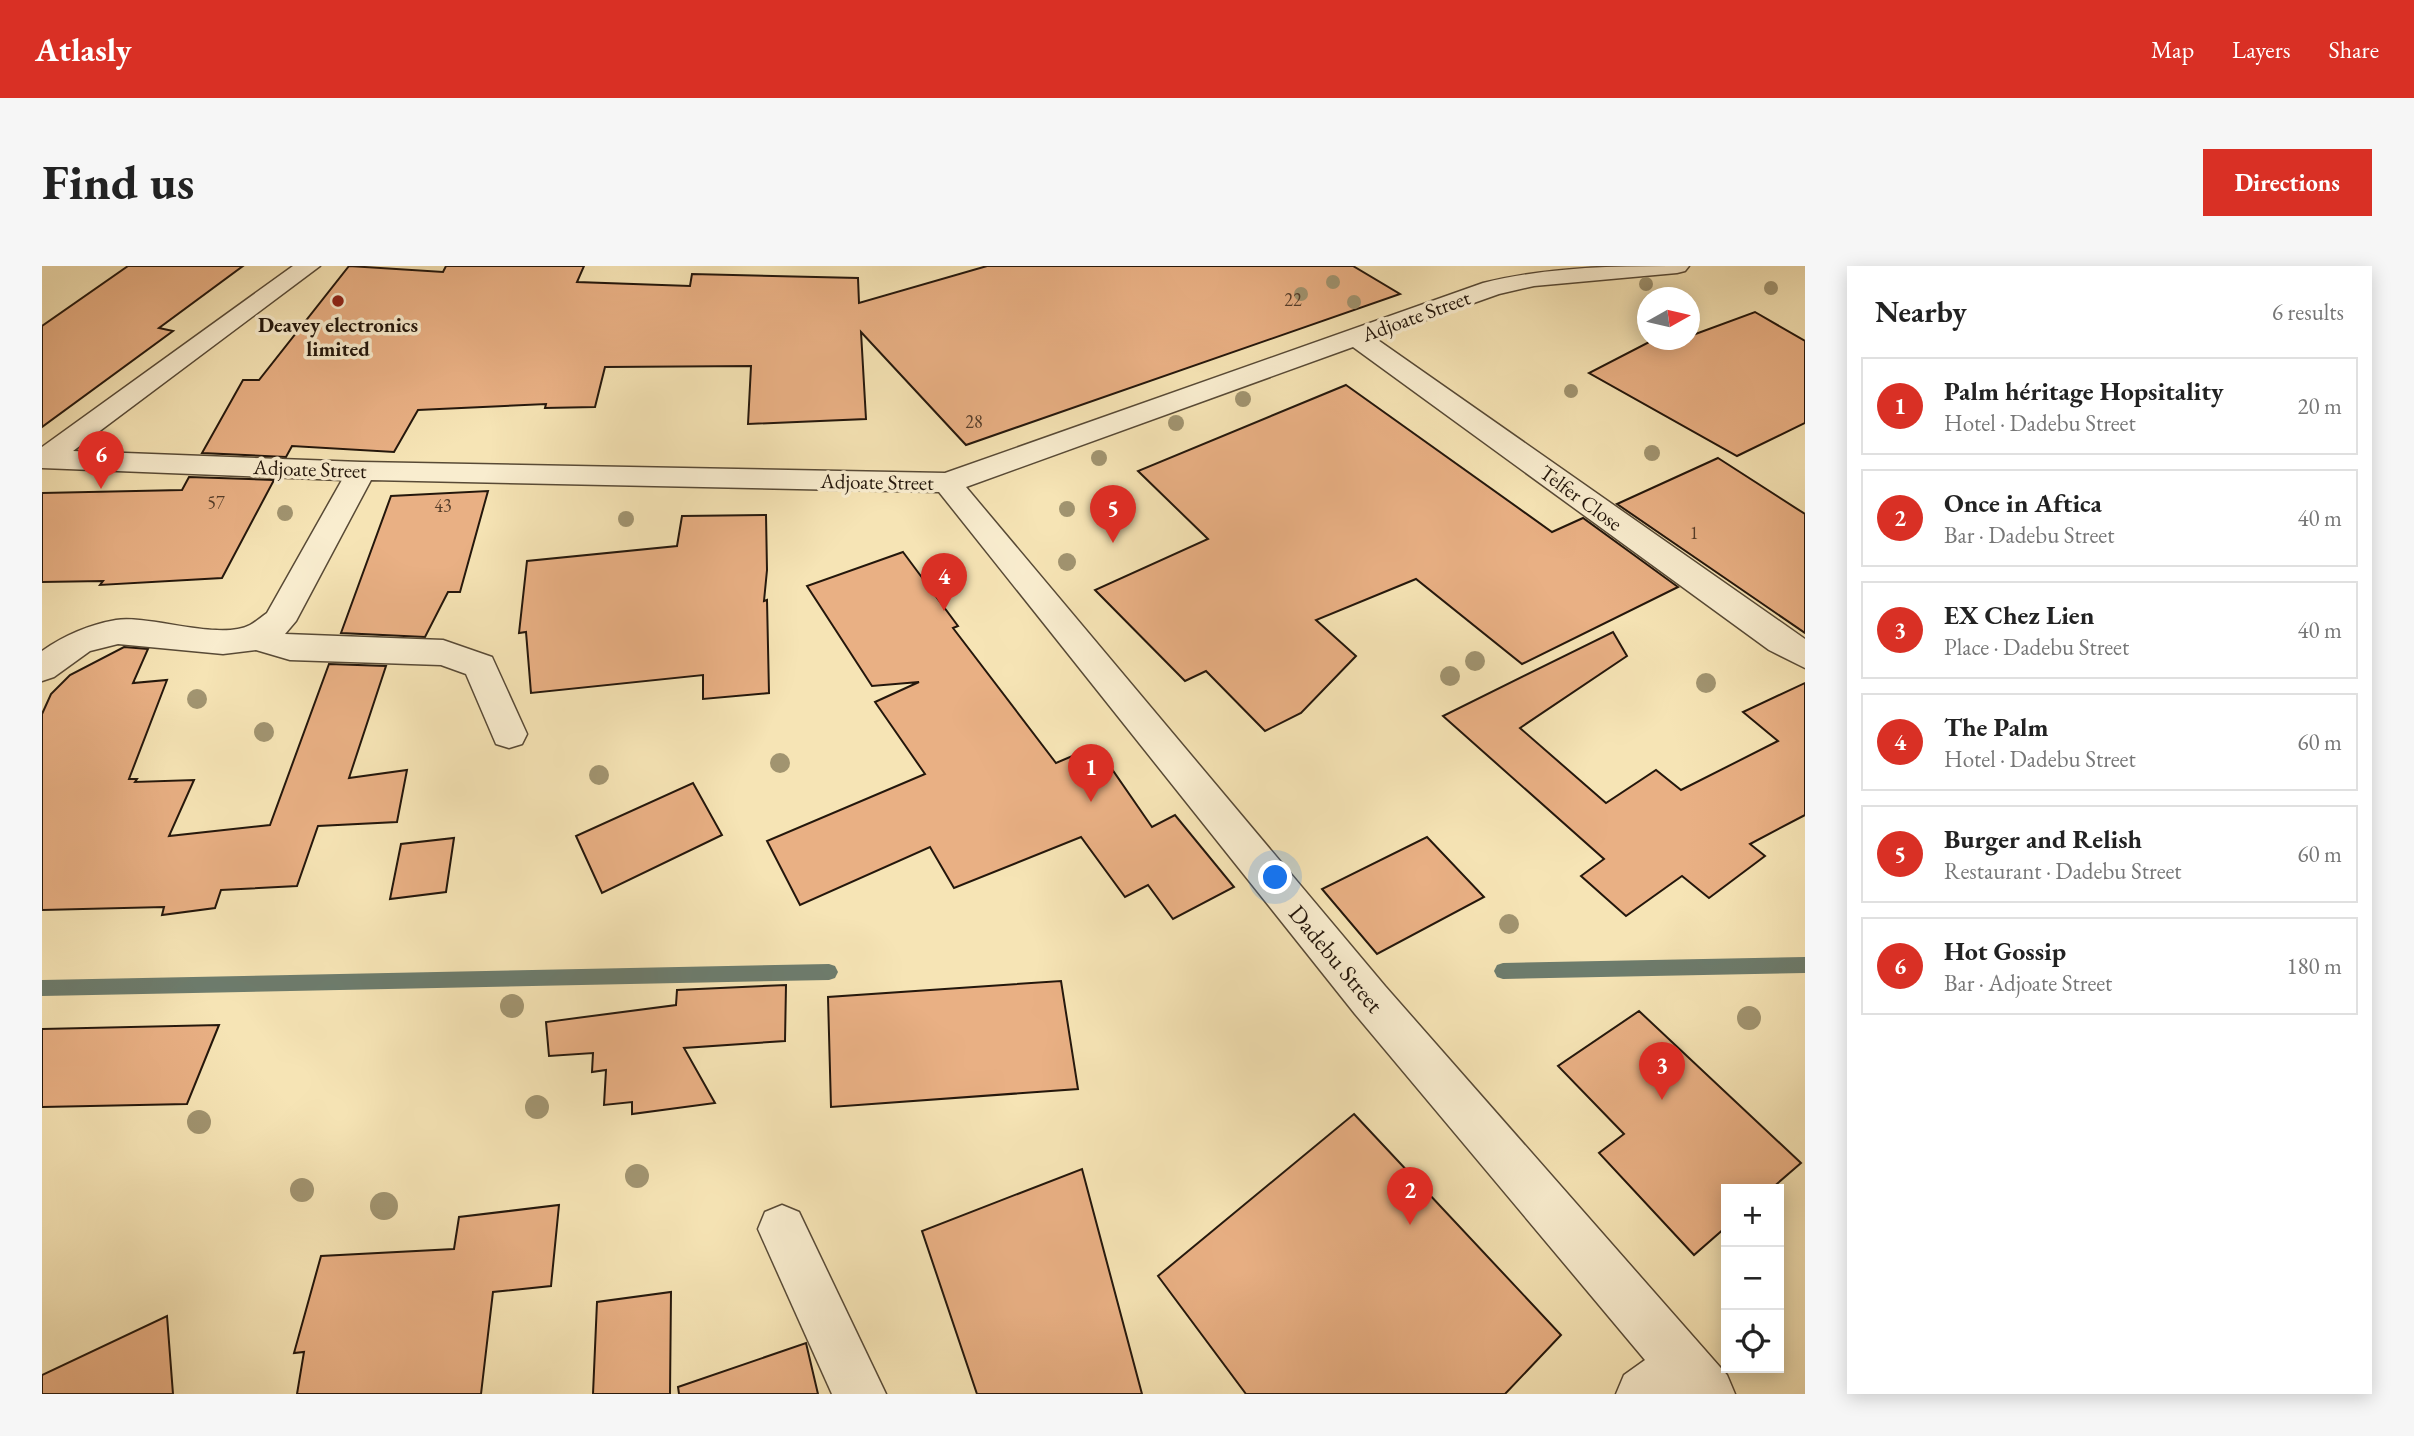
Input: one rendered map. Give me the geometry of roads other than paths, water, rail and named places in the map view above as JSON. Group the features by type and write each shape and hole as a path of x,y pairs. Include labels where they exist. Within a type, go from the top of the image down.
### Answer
{"street":[{"path":"43,459 308,266"},
{"name":"Adjoate Street","path":"43,459 361,471 947,483 1358,338 1484,281 1677,266"},
{"name":"Telfer Close","path":"1358,338 1781,641 1805,655"},
{"path":"256,638 279,621 361,471"},
{"name":"Dadebu Street","path":"947,483 1370,1000 1677,1384"},
{"path":"42,668 79,642 118,632 223,642 256,638 290,648 443,653 480,666 509,734"},
{"path":"782,1229 859,1394"}],"waterway":[{"path":"1503,971 1805,965"},
{"path":"42,988 829,972"}],"place":[{"name":"Deavey electronics limited","path":"338,301"},
{"name":"Hot Gossip","path":"101,489"},
{"name":"Burger and Relish","path":"1113,543"},
{"name":"The Palm","path":"944,611"},
{"name":"Palm héritage Hopsitality","path":"1091,802"},
{"name":"EX Chez Lien","path":"1662,1100"},
{"name":"Once in Aftica","path":"1410,1225"}]}
